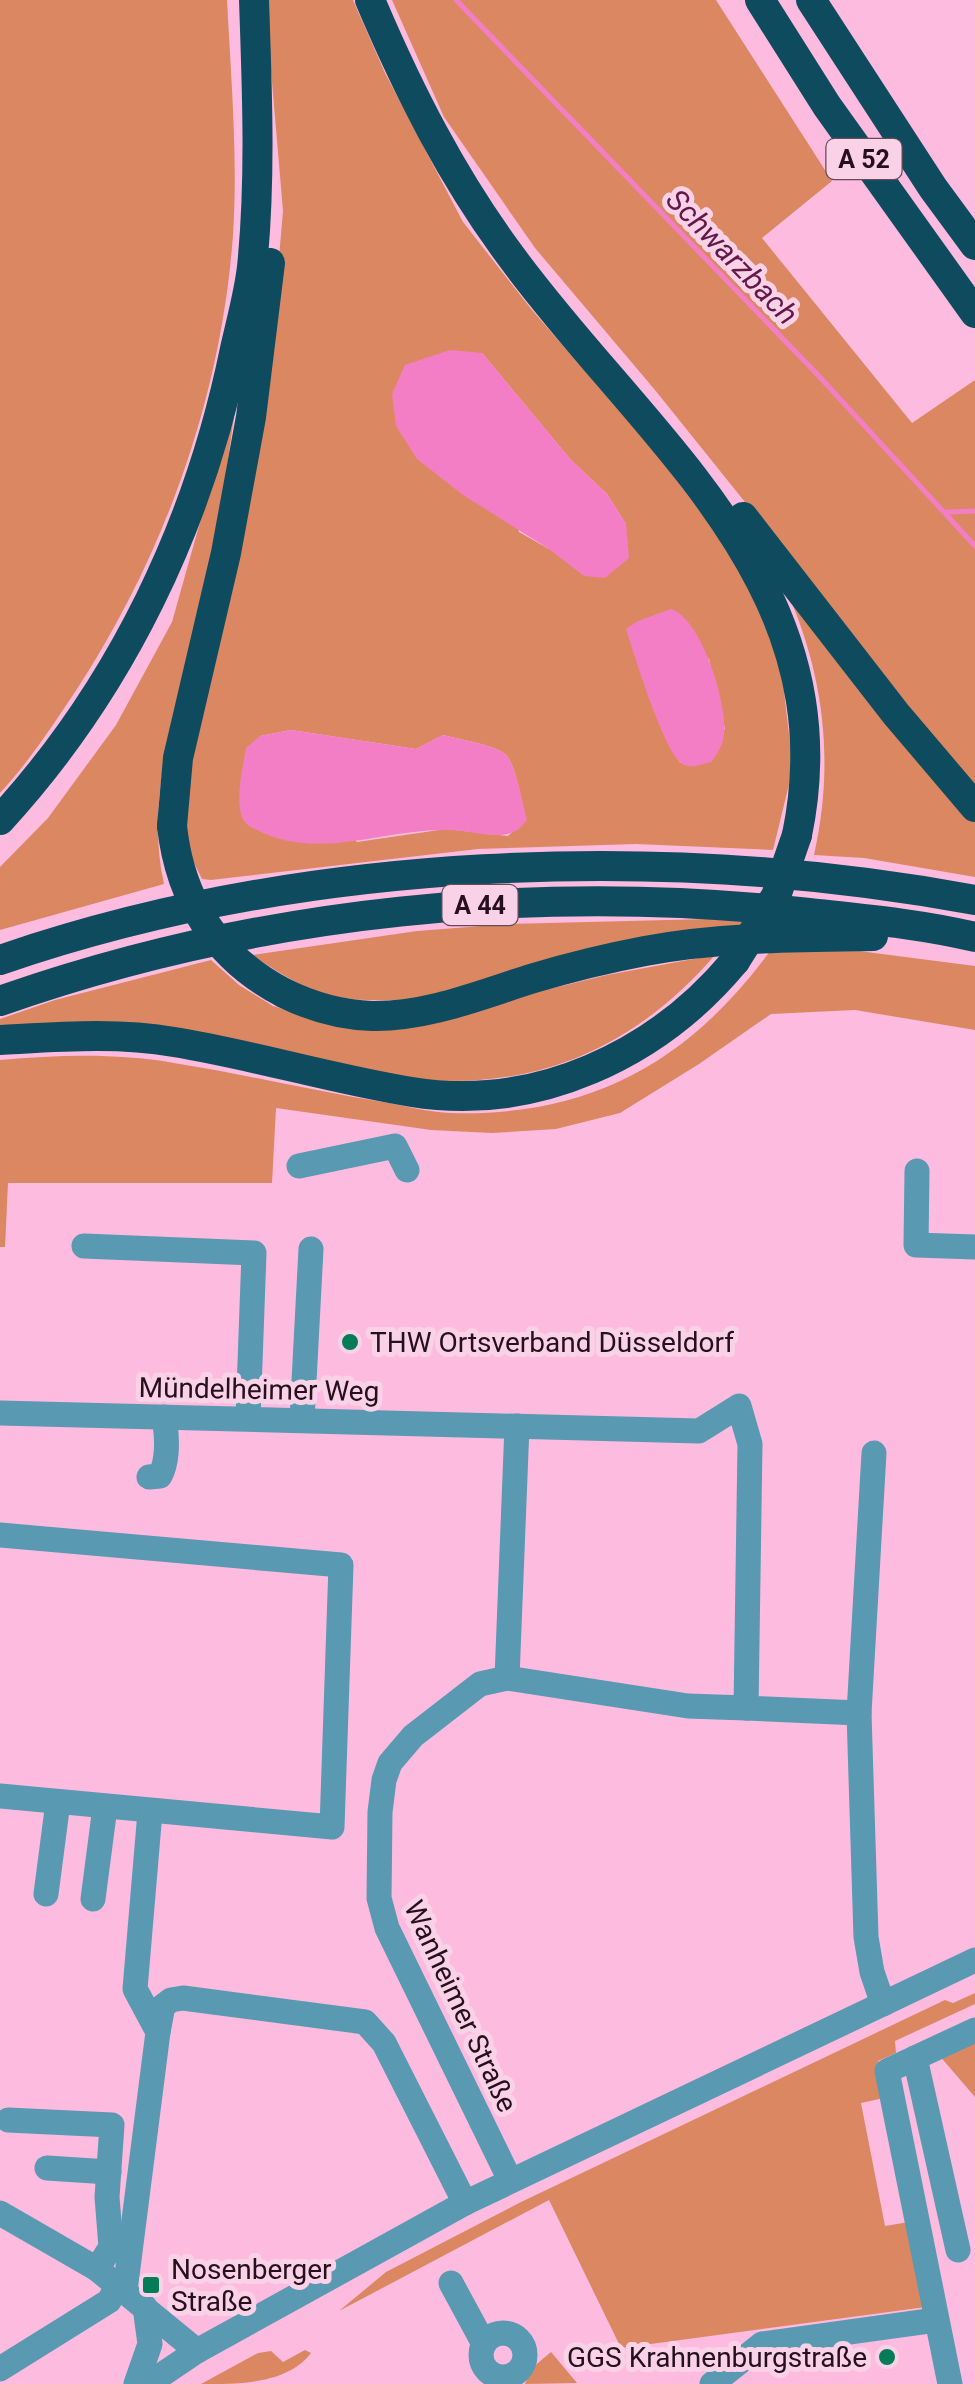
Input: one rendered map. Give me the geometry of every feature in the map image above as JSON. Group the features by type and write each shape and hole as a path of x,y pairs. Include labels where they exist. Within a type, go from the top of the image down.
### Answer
{"highway":[{"path":"0,820 84,714 124,652 164,575 189,515 222,414 252,268 257,111 254,0"},
{"path":"0,1040 82,1036 171,1041 414,1092 482,1094 544,1085 619,1057 660,1034 688,1011 735,961 776,896 796,835 807,759 796,669 762,581 731,529 693,478 556,316 479,212 427,126 370,0"},
{"name":"A 52","path":"760,0 827,106 975,312"},
{"name":"A 52","path":"810,0 975,245"},
{"path":"257,111 270,194 270,274 251,417 226,553 178,758 172,826 185,886 208,930 242,966 284,993 340,1012 385,1015 429,1010 578,966 683,945 783,938 972,936"},
{"path":"693,478 744,518 896,714 975,807"},
{"name":"A 44","path":"0,960 138,922 238,900 425,874 576,864 849,880 975,900"},
{"name":"A 44","path":"0,1000 136,960 261,930 412,909 583,900 722,904 972,936"}],"street":[{"path":"299,1166 395,1146 407,1170"},
{"path":"917,1171 916,1244 975,1247"},
{"path":"84,1246 254,1253 248,1418"},
{"path":"302,1420 311,1249"},
{"name":"Mündelheimer Weg","path":"0,1413 700,1430 739,1406 750,1444 746,1708"},
{"path":"149,1476 160,1476 164,1470 164,1416"},
{"path":"517,1426 507,1678 688,1706 859,1712"},
{"path":"874,1453 859,1712 866,1936 883,2004"},
{"path":"0,1535 341,1565 332,1827 0,1796"},
{"name":"Wanheimer Straße","path":"507,1678 480,1684 413,1736 390,1763 380,1812 379,1898 387,1928 510,2180"},
{"path":"46,1894 58,1802"},
{"path":"93,1899 105,1807"},
{"path":"150,1812 135,1988 158,2032"},
{"path":"148,2384 197,2352 465,2203 975,1960"},
{"path":"0,2370 109,2300 121,2288 158,2032 163,2006 171,2000 183,1998 365,2022 384,2042 465,2203"},
{"path":"950,2384 887,2071 975,2030"},
{"path":"915,2058 967,2248 923,2251"},
{"path":"8,2120 112,2126 107,2197 112,2248 121,2288 150,2329 150,2344 136,2384"},
{"path":"47,2168 109,2172"},
{"path":"0,2213 121,2288 197,2352"},
{"path":"450,2283 484,2344 483,2364 489,2372 510,2380 525,2362 522,2342 508,2334 500,2333 484,2344"},
{"path":"712,2384 762,2344 855,2336 936,2320"}],"shaded area":[{"path":"0,0 227,0 235,176 233,235 216,356 184,472 137,584 108,637 50,730 0,793"},
{"path":"265,0 353,0 385,73 463,222 532,310 656,453 730,551 746,581 781,666 793,768 773,850 636,844 478,849 202,879 189,853 181,778 269,374 283,211","holes":["482,353 570,459 607,494 626,524 549,549 519,532","627,630 709,659 725,729 680,763 657,717","291,730 416,749 443,735 486,745 510,760 526,819 508,836 446,829 357,842 260,736"]},
{"path":"392,0 716,0 832,181 762,238 912,423 975,380 975,784 535,248 444,117"},
{"path":"450,350 482,353 570,459 607,494 626,524 629,558 605,578 584,576 463,495 417,459 396,426 392,394 405,365"},
{"path":"239,384 214,552 164,760 158,844 164,884 0,930 0,867 48,818 116,725 172,622"},
{"path":"785,587 975,818 975,877 864,858 814,855 824,786 822,718 809,652"},
{"path":"671,609 682,616 702,645 722,703 721,745 711,762 696,766 681,763 666,739 626,629"},
{"path":"291,730 416,749 443,735 494,748 510,760 527,819 520,828 503,835 425,831 329,843 282,839 259,831 245,822 240,809 246,748 260,736"},
{"path":"748,918 739,931 411,999 364,1000 327,994 292,980 252,955 417,931 508,924"},
{"path":"773,947 828,947 975,966 975,1030 855,1010 771,1014 620,1113 556,1129 492,1133 431,1130 276,1108 272,1183 8,1183 5,1247 0,1247 0,1060 87,1056 152,1060 434,1111 502,1112 549,1105 635,1074 708,1021 742,987"},
{"path":"715,955 658,1010 594,1050 560,1064 485,1080 426,1080 302,1057 0,1029 0,1019 55,1000 211,960 239,985 273,1006 315,1018 450,1013 607,975"},
{"path":"975,1993 975,2004 895,2041 896,2053 878,2061 884,2098 861,2103 885,2226 909,2222 926,2307 621,2348 549,2200 339,2311 386,2272 521,2202 945,2000 953,2003"},
{"path":"975,2038 975,2097 938,2054"},
{"path":"305,2350 311,2353 301,2363 276,2376 201,2384 258,2353 271,2351 283,2362"},
{"path":"551,2352 577,2383 525,2384 532,2368"}],"waterway":[{"name":"Schwarzbach","path":"456,0 816,373 975,546"},
{"path":"948,512 975,511"}],"place":[{"name":"THW Ortsverband Düsseldorf","path":"350,1342"},
{"name":"Nosenberger Straße","path":"151,2285"},
{"name":"GGS Krahnenburgstraße","path":"887,2357"}]}
